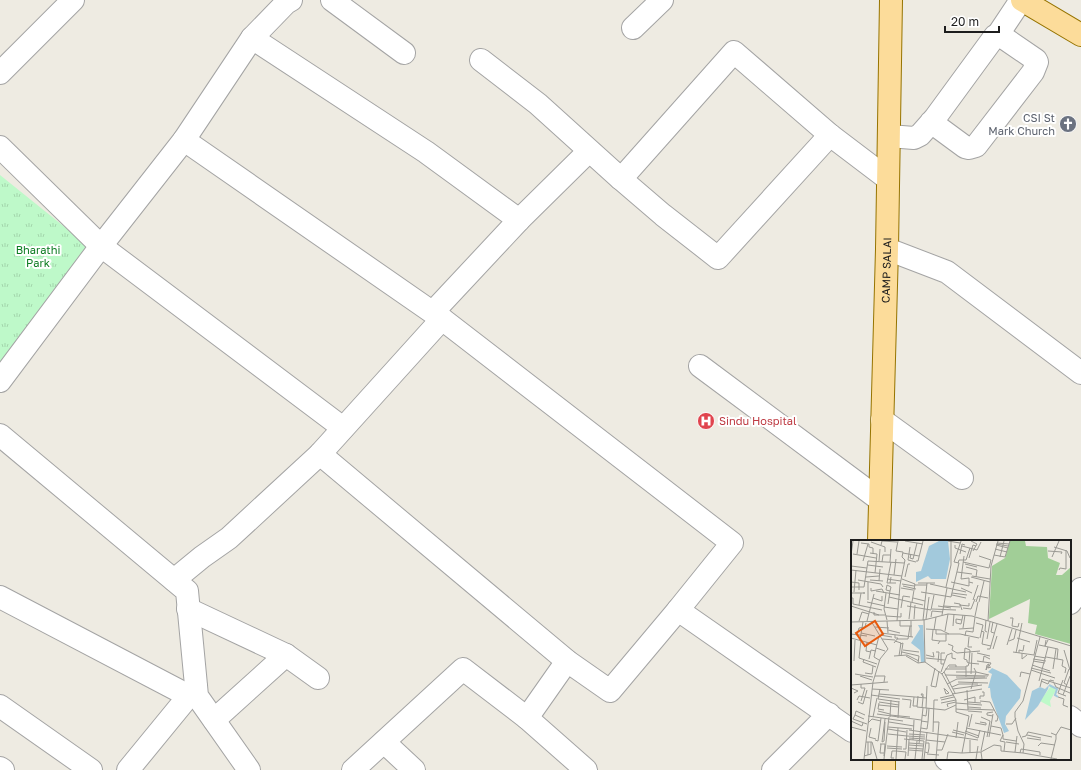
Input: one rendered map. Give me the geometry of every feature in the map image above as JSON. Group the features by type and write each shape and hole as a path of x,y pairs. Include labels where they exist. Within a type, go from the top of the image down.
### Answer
{"main road":[{"name":"CAMP SALAI","path":"879,540 887,249 891,0"},
{"path":"1021,0 1081,35"}],"street":[{"path":"0,73 73,0"},
{"path":"0,381 101,246 184,140 252,38 286,4 292,0"},
{"path":"332,0 404,53"},
{"path":"633,28 662,0"},
{"path":"888,136 914,138 920,135 993,38 997,36 1021,0"},
{"path":"931,122 965,147 969,148 976,146 1033,72 1037,62 1036,60 1001,36 997,36"},
{"path":"252,38 426,152 519,220"},
{"path":"621,179 734,52 830,135 888,178"},
{"path":"481,60 538,104 663,215 718,258 830,135"},
{"path":"184,140 438,316 732,543 610,692 567,661 320,454"},
{"path":"0,147 101,246 343,428"},
{"path":"174,580 228,538 320,454 519,220 589,150"},
{"path":"887,249 947,272 1081,373"},
{"path":"700,366 880,500"},
{"path":"882,420 962,478"},
{"path":"1,439 187,591 193,692 128,770"},
{"path":"1071,602 1081,589"},
{"path":"0,597 193,692 249,770"},
{"path":"188,609 286,654 318,678"},
{"path":"678,610 851,730"},
{"path":"214,720 286,654"},
{"path":"527,718 567,661"},
{"path":"353,770 464,669 527,718 586,770"},
{"path":"0,706 90,770"},
{"path":"774,770 829,714"},
{"path":"1071,718 1081,726"},
{"path":"384,742 414,770"},
{"path":"947,760 960,770"}],"green space":[{"name":"Bharathi Park","path":"0,175 92,249 0,372"}],"place":[{"name":"CSI St Mark Church","path":"1068,124"},
{"name":"Sindu Hospital","path":"706,421"}]}
